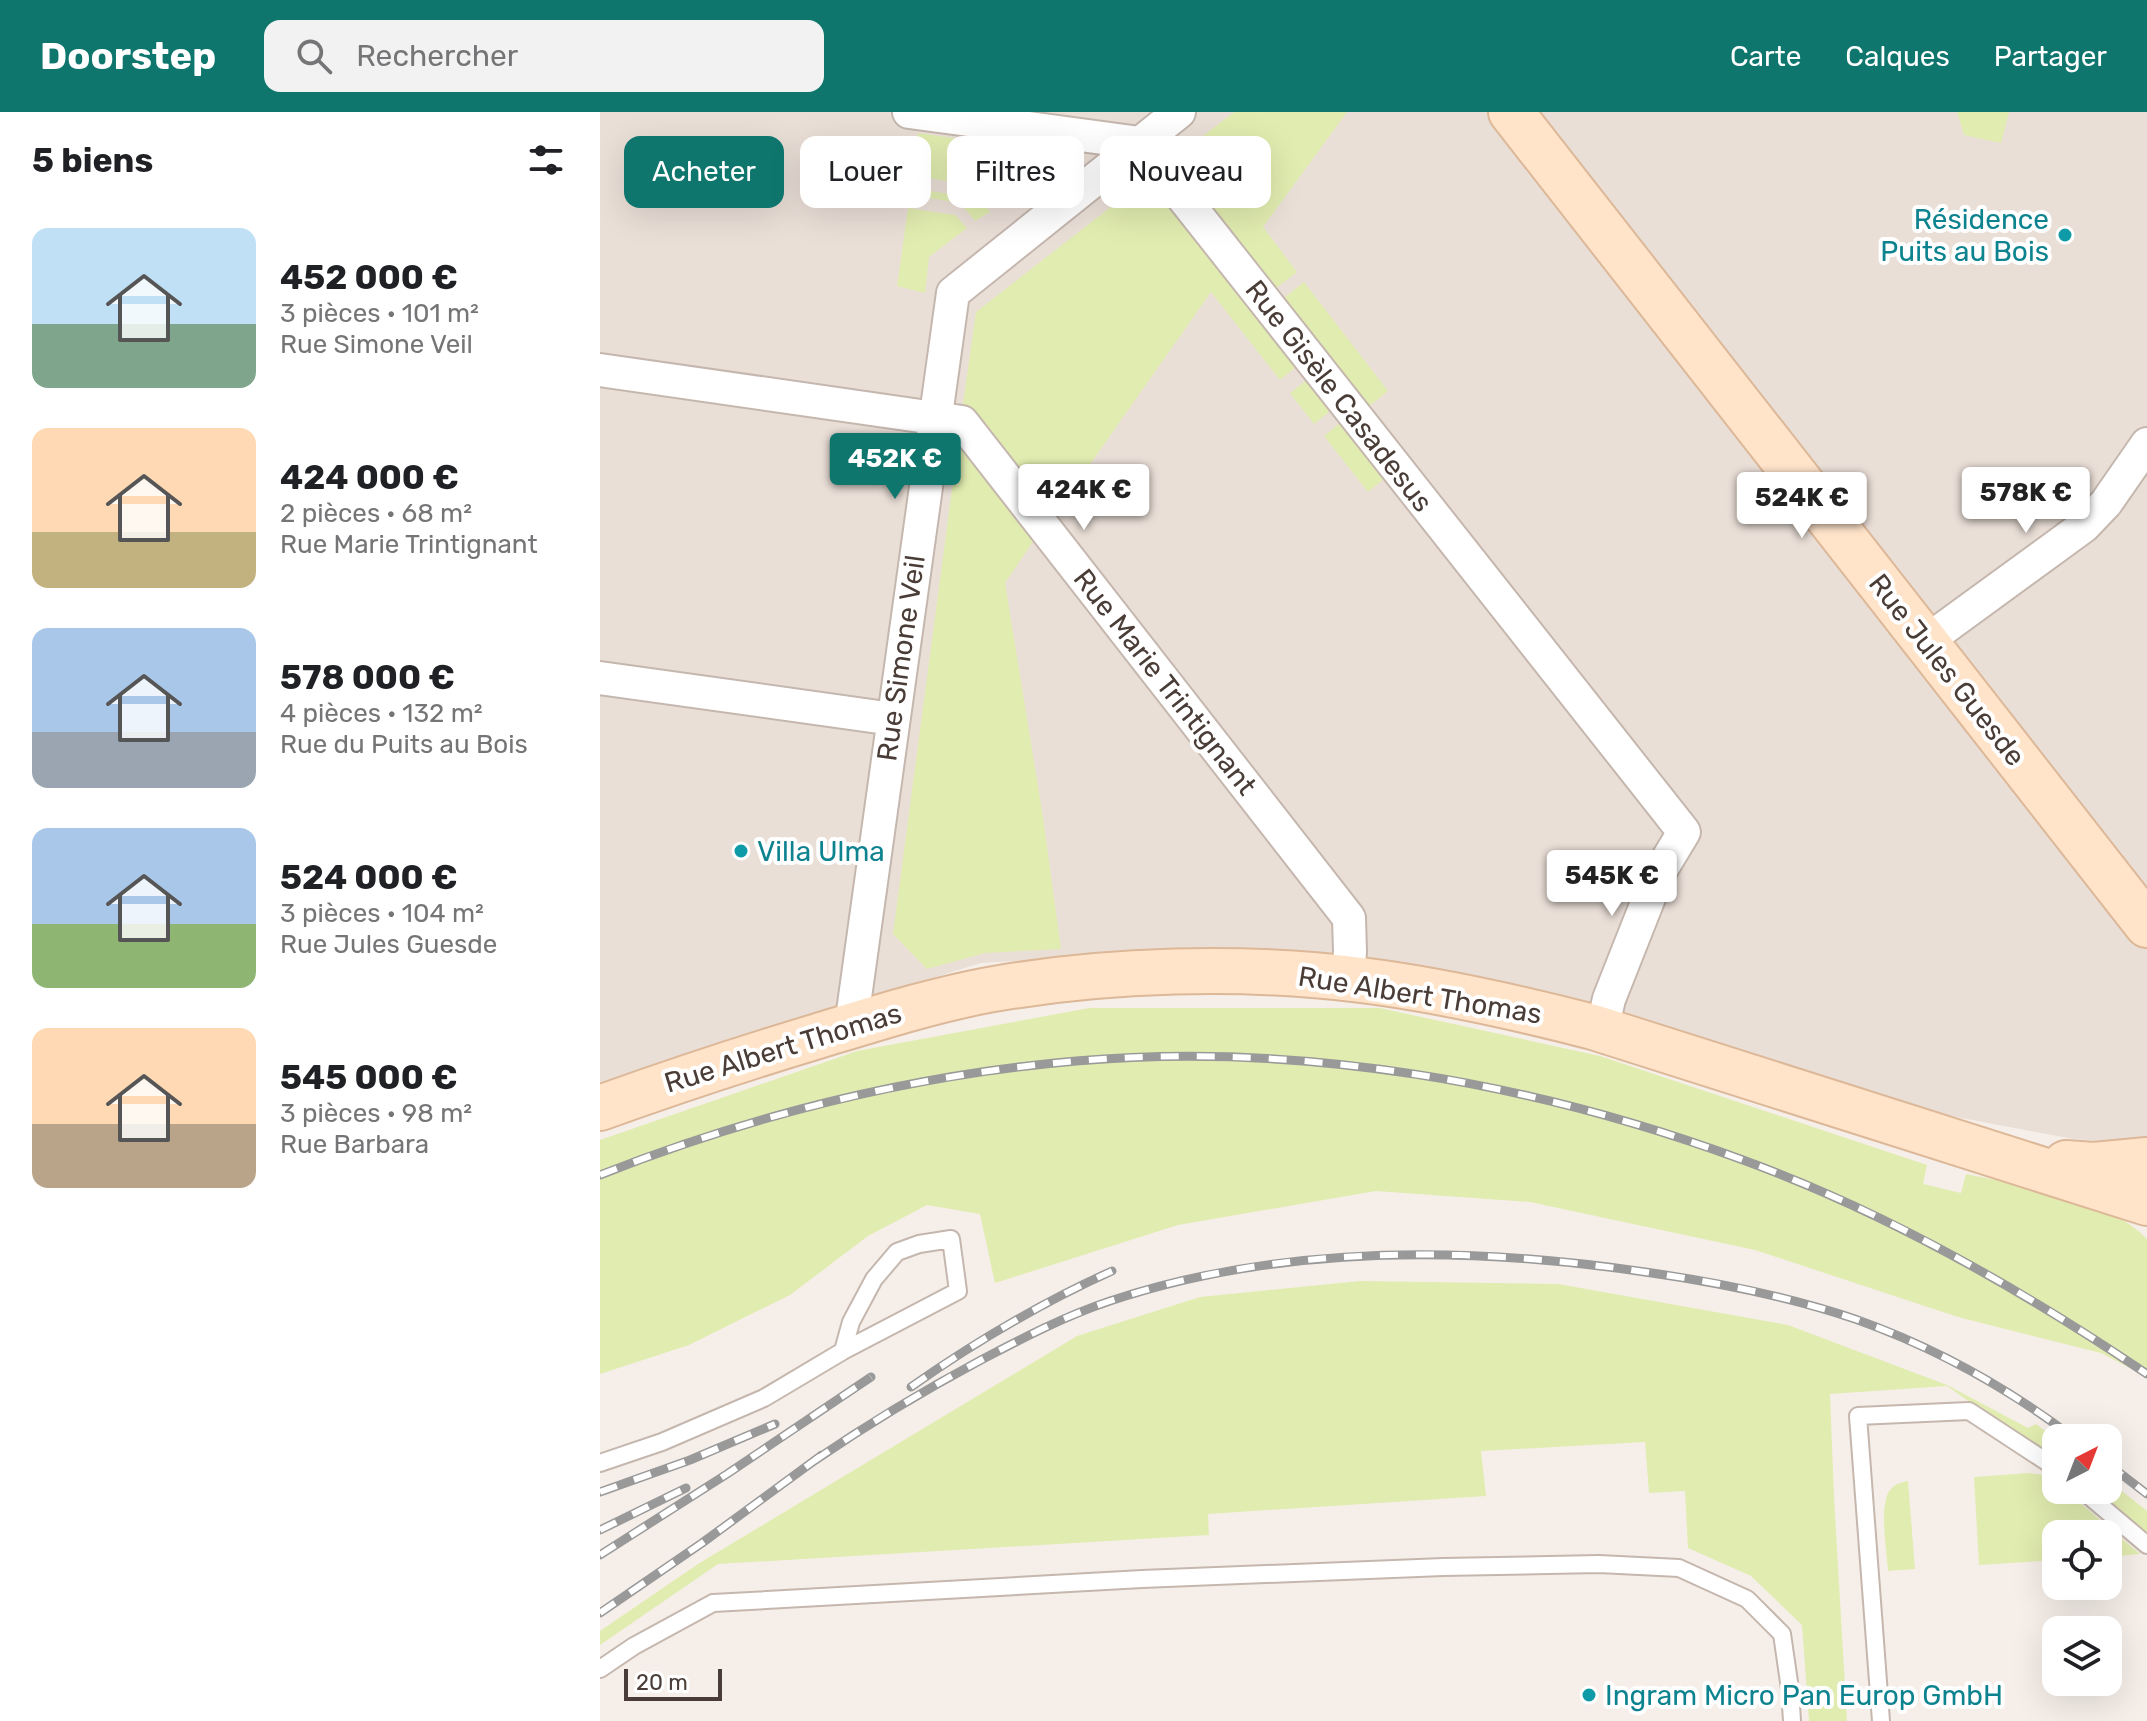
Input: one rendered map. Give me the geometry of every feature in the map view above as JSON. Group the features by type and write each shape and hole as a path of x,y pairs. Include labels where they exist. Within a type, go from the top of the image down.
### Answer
{"street":[{"path":"909,112 1100,138"},
{"name":"Rue Simone Veil","path":"1149,136 1179,112"},
{"name":"Rue Jules Guesde","path":"1511,112 2147,925"},
{"name":"Rue Simone Veil","path":"851,1026 953,293 1100,175"},
{"name":"Rue Gisèle Casadesus","path":"1191,208 1684,832 1658,875 1609,999 1602,1029"},
{"name":"Rue Marie Trintignant","path":"600,370 962,422 1349,918 1348,979"},
{"path":"1925,642 2084,526 2142,461"},
{"path":"600,678 893,719"},
{"name":"Rue Albert Thomas","path":"600,1108 675,1080 953,997 1077,978 1250,971 1348,979 1479,999 1602,1029 1998,1154 2141,1187"}],"lane":[{"path":"600,1463 662,1442 764,1398 843,1351 958,1291 951,1239 919,1244 897,1252 874,1279 851,1322 843,1351"},
{"path":"1881,1721 1858,1416 1969,1411 2042,1458"},
{"path":"2099,1504 2147,1545"},
{"path":"600,1669 634,1646 713,1603 1142,1579 1599,1564 1679,1568 1747,1599 1782,1634 1792,1721"}],"shaded area":[{"path":"600,112 2147,112 2147,1140 2126,1143 2073,1139 1935,1113 1635,1015 1574,999 1363,961 1261,949 981,963 600,1083"}],"green space":[{"path":"1234,112 1347,112 1263,227 1297,272 1271,292 1204,208 1271,208 1271,136 1203,136"},
{"path":"1957,112 2009,112 2001,143 1964,135"},
{"path":"918,133 947,137 947,181 931,179 931,136 918,136"},
{"path":"931,191 947,194 947,201 931,198"},
{"path":"908,208 955,215 967,228 929,257 925,293 897,286"},
{"path":"964,208 987,208 990,212 975,221"},
{"path":"1109,208 1180,208 1301,363 1280,380 1211,292 1053,517 963,404 976,312"},
{"path":"1304,282 1388,391 1363,411 1280,301"},
{"path":"1312,376 1335,407 1314,424 1290,393"},
{"path":"1345,419 1389,475 1368,492 1324,436"},
{"path":"960,429 1039,533 1005,583 1061,949 985,953 927,969 893,934"},
{"path":"1089,1008 1380,1008 1600,1056 1927,1165 1923,1184 1961,1193 1966,1174 2087,1204 2131,1225 2147,1239 2147,1377 2101,1353 1958,1317 1755,1250 1530,1202 1376,1191 1178,1225 995,1283 980,1214 927,1205 868,1236 790,1295 689,1345 600,1374 600,1140 857,1051"},
{"path":"1360,1281 1558,1284 1788,1325 1947,1385 2028,1428 2036,1424 2042,1428 2042,1452 1947,1386 1830,1394 1847,1721 1809,1721 1802,1625 1751,1576 1688,1548 1685,1491 1649,1493 1645,1442 1481,1451 1486,1496 1208,1514 1209,1535 718,1564 600,1645 600,1631 698,1564 1077,1336 1200,1297"},
{"path":"2042,1475 2042,1504 2081,1504 2100,1520 2042,1520 2042,1561 1979,1565 1974,1477"},
{"path":"1908,1481 1915,1569 1888,1571 1884,1528 1887,1495 1893,1487"},
{"path":"2122,1491 2147,1511 2147,1534 2111,1504 2122,1504"},
{"path":"2122,1539 2140,1554 2122,1556"}],"railway":[{"path":"600,1175 657,1153 774,1116 954,1076 1076,1061 1161,1057 1245,1057 1330,1063 1499,1089 1581,1109 1743,1160 1849,1203 1951,1255 2051,1312 2147,1374"},
{"path":"814,1461 959,1372 1044,1328 1093,1307 1175,1282 1241,1269 1375,1255 1443,1255 1578,1263 1698,1280 1803,1303 1913,1342 1997,1386 2054,1424"},
{"path":"911,1387 1009,1324 1112,1271"},
{"path":"600,1555 871,1377"},
{"path":"600,1492 690,1460 775,1424"},
{"path":"600,1613 822,1455"},
{"path":"2122,1475 2147,1494"},
{"path":"600,1530 686,1488"}],"place":[{"name":"Résidence Puits au Bois","path":"2065,235"},
{"name":"Villa Ulma","path":"741,851"},
{"name":"Ingram Micro Pan Europ GmbH","path":"1589,1695"}]}
